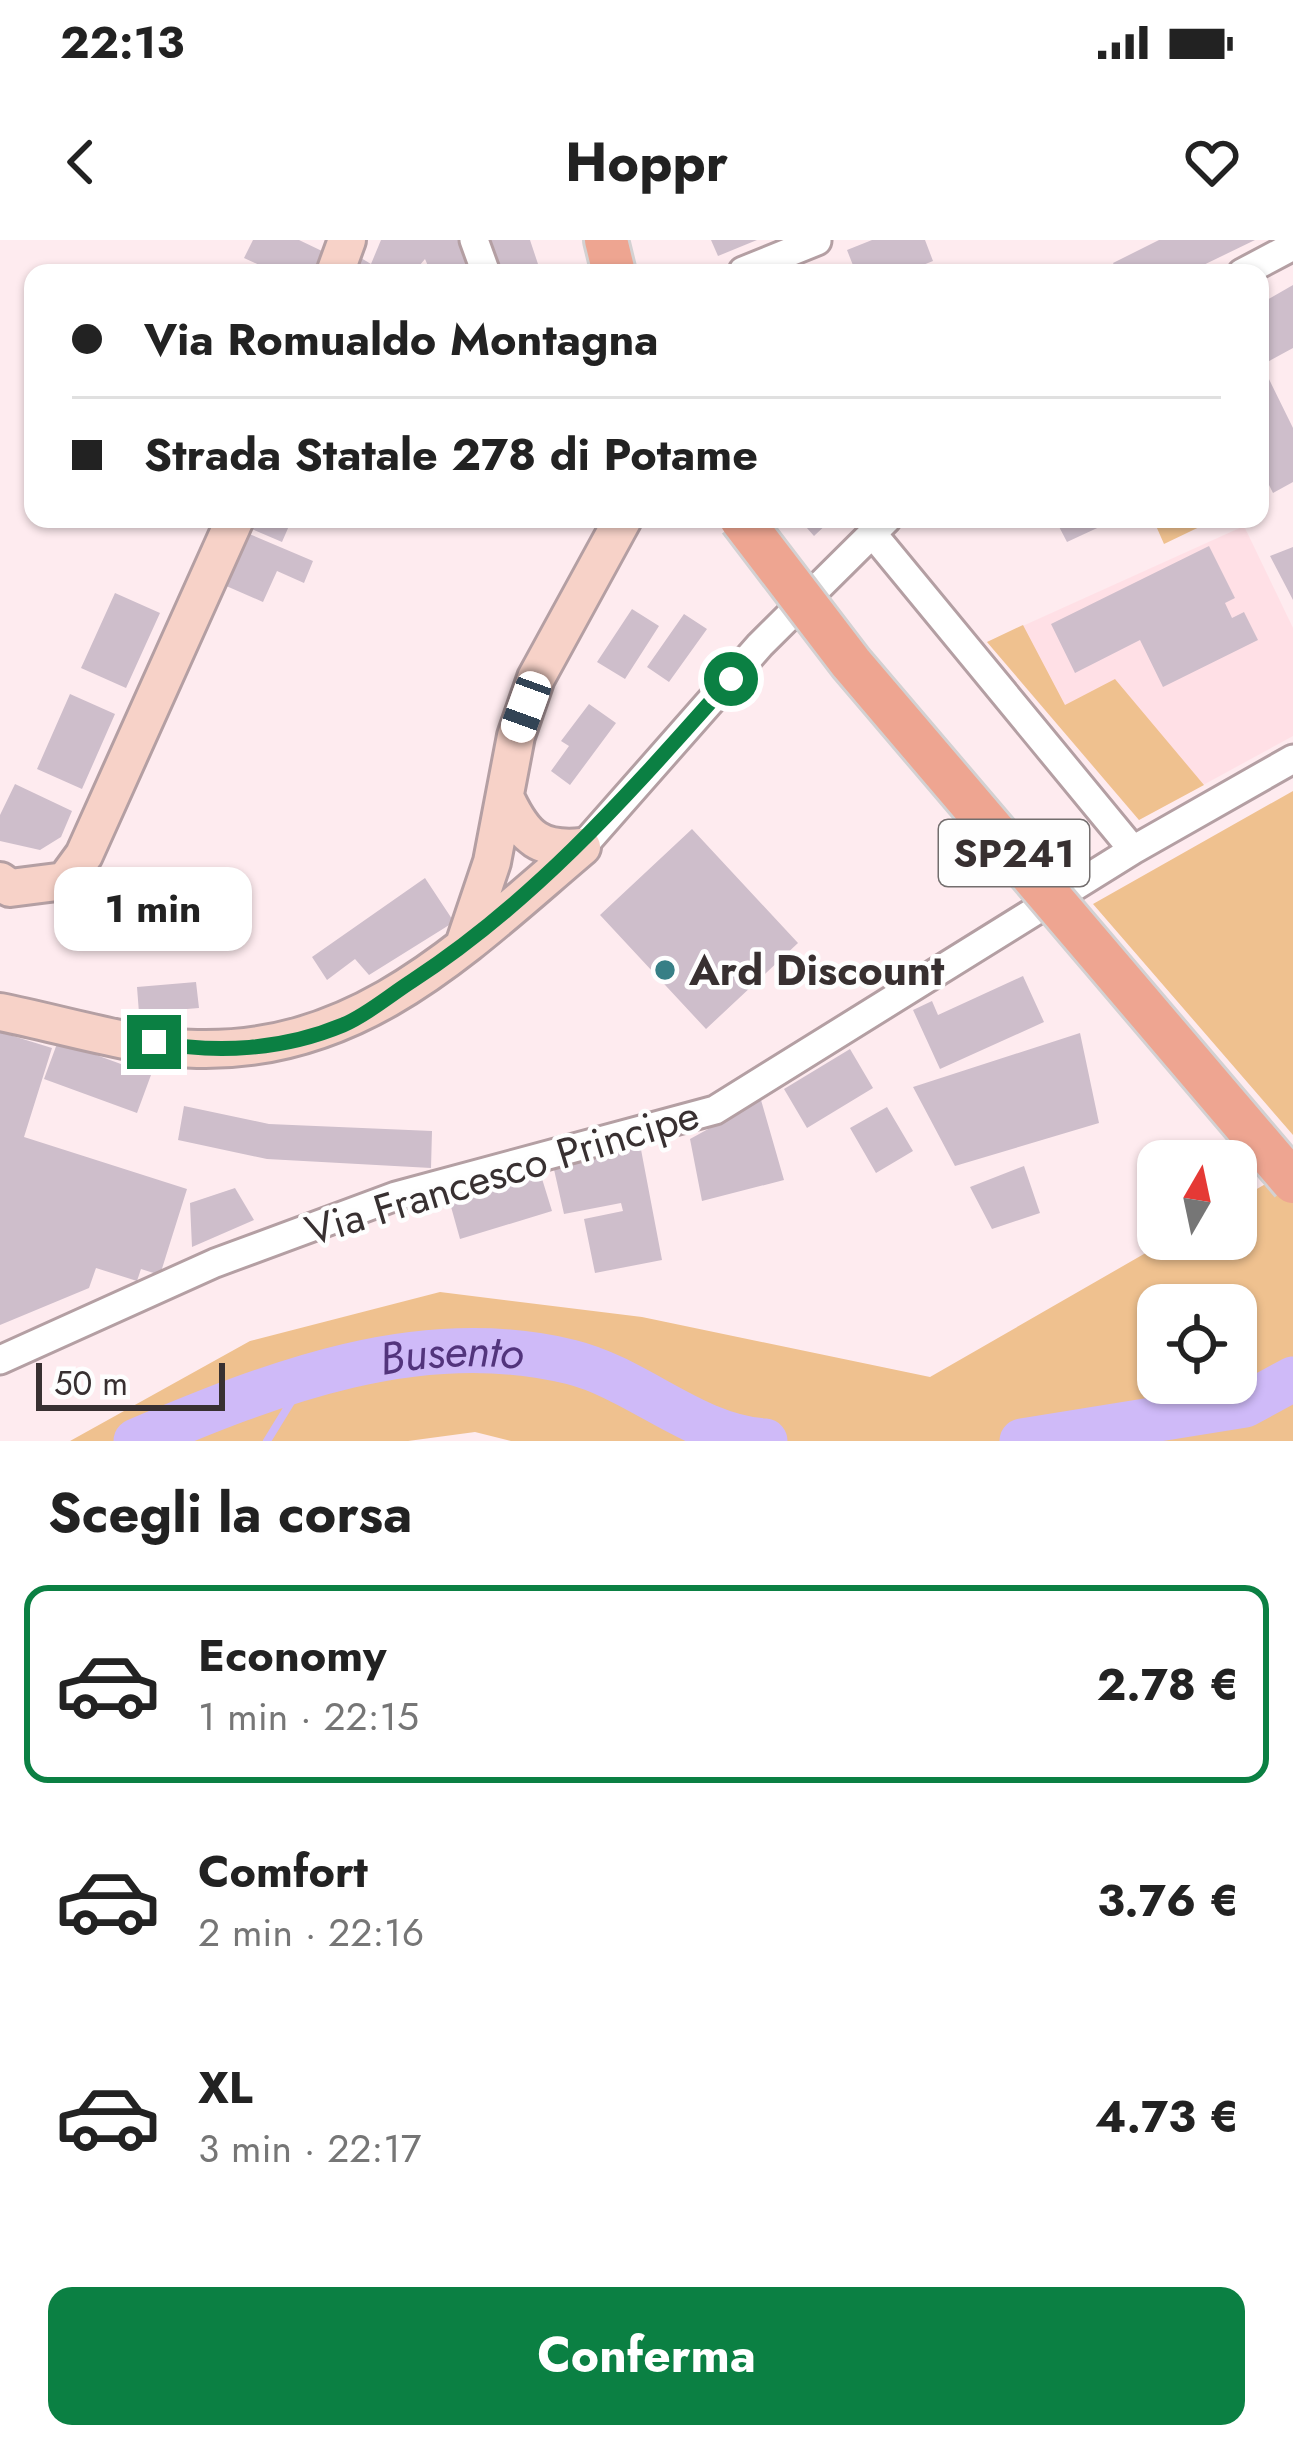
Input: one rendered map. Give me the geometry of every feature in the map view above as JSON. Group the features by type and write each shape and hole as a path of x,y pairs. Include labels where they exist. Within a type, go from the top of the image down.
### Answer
{"main road":[{"path":"0,881 10,888 65,880 84,855 231,528"},
{"path":"521,900 513,815 516,736 536,679 619,528"},
{"name":"SP241","path":"748,528 851,663 1293,1182"},
{"path":"513,815 540,846 582,847"},
{"path":"463,948 513,815"},
{"path":"0,1012 193,1049 268,1047 345,1025 463,948 582,847"},
{"path":"492,862 521,900"}],"street":[{"path":"759,264 818,240"},
{"path":"1259,264 1293,246"},
{"path":"582,847 760,645 878,528"},
{"path":"882,528 1133,850"},
{"name":"Via Francesco Principe","path":"0,1360 215,1263 396,1196 715,1110 1133,850 1293,759"}],"shaded area":[{"path":"1157,528 1197,528 1164,544"},
{"path":"1245,528 1293,628 1293,736 1139,820 987,642"},
{"path":"1023,625 1065,705 1115,679 1204,785 1139,820 987,642"},
{"path":"1293,791 1293,1135 1093,904"},
{"path":"1293,1168 1293,1441 511,1441 475,1432 408,1441 70,1441 250,1341 440,1292 642,1317 930,1377 1137,1258 1257,1260 1257,1189"}],"building":[{"path":"253,240 299,240 322,251 316,264 257,264 244,258"},
{"path":"381,240 460,240 468,264 427,264 425,259 421,264 371,264"},
{"path":"488,240 530,240 538,264 496,264"},
{"path":"711,240 757,240 718,256"},
{"path":"872,240 925,240 933,261 852,264 847,250"},
{"path":"1159,240 1255,240 1206,264 1113,263"},
{"path":"1293,285 1293,348 1269,361 1269,299"},
{"path":"1269,379 1293,428 1293,482 1273,493 1269,485"},
{"path":"249,528 288,528 282,542"},
{"path":"1060,528 1097,528 1067,542"},
{"path":"247,533 313,561 304,583 277,571 263,602 224,585"},
{"path":"1209,546 1235,598 1225,603 1232,618 1244,612 1258,640 1163,687 1140,640 1075,673 1051,624"},
{"path":"1293,547 1293,600 1270,556"},
{"path":"115,593 160,613 126,688 81,668"},
{"path":"632,609 659,626 625,679 597,662"},
{"path":"684,614 707,629 669,682 647,667"},
{"path":"70,694 115,714 82,789 37,769"},
{"path":"589,704 616,723 570,785 551,771 569,746 561,741"},
{"path":"15,784 72,811 61,837 40,850 0,841 0,815"},
{"path":"692,829 798,943 706,1029 600,915"},
{"path":"425,878 454,922 369,975 355,959 327,980 312,957"},
{"path":"1023,976 1044,1022 940,1069 913,1010 932,1001 938,1015"},
{"path":"196,982 199,1008 139,1013 137,987"},
{"path":"0,1032 52,1048 24,1137 187,1189 160,1275 141,1269 137,1281 96,1268 89,1288 0,1325"},
{"path":"1080,1033 1099,1123 955,1166 913,1087"},
{"path":"58,1041 151,1075 137,1113 44,1079"},
{"path":"850,1049 873,1088 807,1128 784,1089"},
{"path":"761,1100 784,1180 702,1201 690,1139"},
{"path":"184,1106 269,1124 432,1131 431,1168 267,1159 178,1140"},
{"path":"887,1107 913,1151 876,1173 850,1128"},
{"path":"639,1139 662,1260 595,1273 584,1219 623,1211 621,1203 564,1214 553,1165"},
{"path":"1024,1166 1040,1213 992,1229 970,1187"},
{"path":"539,1169 552,1211 460,1239 448,1196"},
{"path":"235,1188 254,1220 192,1247 190,1203"}],"waterway":[{"path":"136,1441 294,1381 403,1355 459,1351 515,1352 571,1362 714,1429 765,1441"},
{"path":"267,1441 307,1376"},
{"name":"Busento","path":"1022,1441 1245,1405 1293,1379"}],"place":[{"name":"Ard Discount","path":"665,970"}],"route":[{"path":"154,1042 193,1049 268,1047 345,1025 463,948 582,847 731,679"}]}
